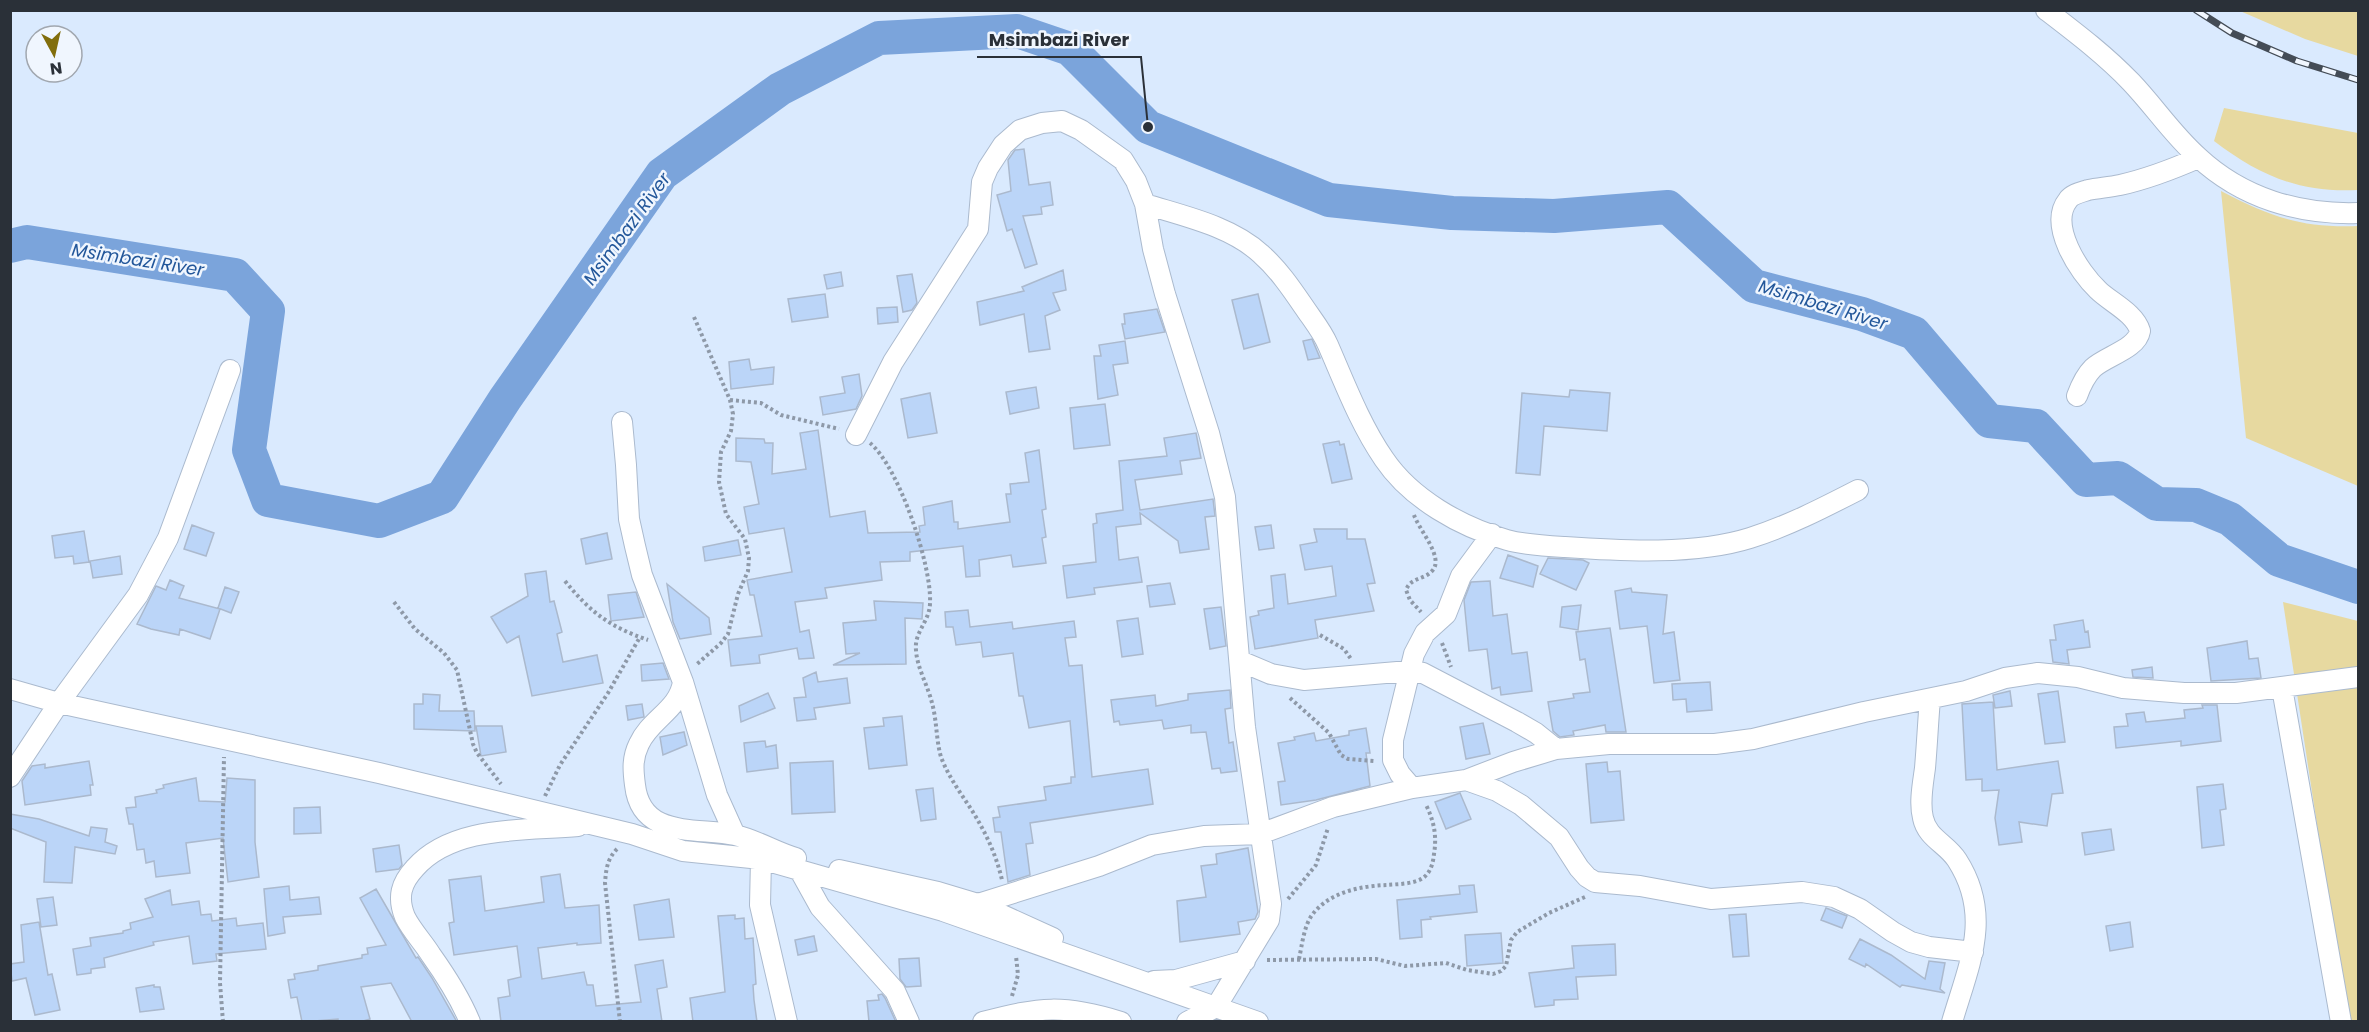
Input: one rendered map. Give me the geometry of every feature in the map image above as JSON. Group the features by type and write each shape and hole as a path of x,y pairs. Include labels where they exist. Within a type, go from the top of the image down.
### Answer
{"street":[{"path":"2046,10 2096,48 2198,158 2228,180 2264,199 2299,210 2358,213"},
{"path":"856,435 893,362 978,229 982,182 1003,145 1020,130 1042,123 1062,122 1081,130 1123,160 1136,181 1145,204 1162,282 1209,433 1225,497 1245,727 1271,904 1269,920 1216,1007 1187,1022"},
{"path":"2077,396 2083,380 2092,369 2135,341 2140,331 2132,318 2097,290 2080,271 2068,250 2063,228 2063,210 2068,199 2079,193 2142,179 2198,158"},
{"path":"1145,204 1188,217 1236,237 1260,252 1322,333 1350,398 1384,460 1415,494 1470,526 1508,540 1603,550 1707,547 1749,539 1792,523 1858,490"},
{"path":"10,777 59,703 138,595 168,538 230,370"},
{"path":"622,422 629,519 642,575 683,681 717,795 735,835"},
{"path":"1412,788 1400,774 1393,760 1393,740 1409,670 1419,642 1446,614 1461,576 1492,534"},
{"path":"1240,661 1271,674 1304,680 1409,670 1433,677 1536,733 1556,749"},
{"path":"978,904 1099,866 1152,845 1186,838 1260,834 1332,807 1412,788 1466,780 1556,749 1609,744 1715,744 1743,740 1930,699 2005,678 2038,673 2078,677 2123,688 2184,693 2236,693 2358,677"},
{"path":"683,681 682,692 676,703 650,728 639,744 633,764 636,792 645,812 659,823 685,830 735,835 791,857 938,891 978,904 1135,976 1154,981 1176,980 1245,961"},
{"path":"2282,688 2341,1022"},
{"path":"10,689 59,703 224,738 550,814 632,834 684,851 761,859 943,911 1258,1022"},
{"path":"1930,699 1922,795 1923,818 1930,834 1955,857 1963,872 1976,912 1977,927 1973,952 1952,1022"},
{"path":"1466,780 1497,791 1521,805 1559,837 1583,873 1595,882 1640,886 1711,899 1802,892 1834,897 1860,909 1911,942 1929,947 1973,952"},
{"path":"471,1022 448,981 406,918 401,904 400,891 404,880 422,859 440,846 462,837 592,825"},
{"path":"761,859 760,905 787,1022"},
{"path":"800,871 820,907 895,991 909,1022"},
{"path":"983,1022 1052,1008 1089,1012 1121,1022"}],"path":[{"path":"683,681 728,634 738,594 748,571 748,546 726,514 719,482 721,452 731,431 733,414 730,400 694,317"},
{"path":"730,400 761,403 781,415 834,427 856,435 878,449 892,473 912,518 925,568 930,605 928,615 916,638 915,651 933,706 941,757 988,840 998,864 1005,895"},
{"path":"1415,494 1413,506 1417,524 1435,554 1437,562 1431,573 1408,584 1407,595 1433,627 1446,651 1457,691"},
{"path":"565,580 582,603 608,623 640,638 671,648"},
{"path":"394,602 415,629 452,661 461,683 473,744 477,753 503,786"},
{"path":"1320,635 1344,649 1350,656 1358,676"},
{"path":"550,814 544,798 551,783 640,638"},
{"path":"1271,674 1291,698 1329,733 1341,755 1358,761 1393,760"},
{"path":"223,1022 219,983 224,738"},
{"path":"1299,959 1311,916 1324,903 1337,896 1374,885 1402,884 1422,879 1430,870 1436,839 1432,816 1426,804 1412,788"},
{"path":"1269,920 1316,865 1326,837 1332,807"},
{"path":"620,1022 605,883 610,856 632,834"},
{"path":"1245,961 1377,959 1405,966 1446,963 1467,970 1493,974 1506,966 1510,940 1517,932 1549,913 1588,896"},
{"path":"1003,1017 1018,975 1016,937"}],"shaded area":[{"path":"2240,11 2358,11 2358,56 2305,39"},
{"path":"2224,108 2358,133 2358,190 2318,189 2299,185 2264,173 2248,164 2214,141"},
{"path":"2221,191 2256,208 2287,219 2320,225 2358,226 2358,486 2246,438"},
{"path":"2283,602 2358,621 2358,1021 2347,1021"}],"building":[{"path":"1024,149 1029,185 1050,182 1053,205 1041,207 1042,214 1023,216 1037,264 1025,268 1012,229 1007,231 997,195 1011,191 1008,160 1015,150"},
{"path":"1063,270 1066,290 1053,293 1060,310 1045,316 1050,349 1029,352 1024,314 980,325 977,302 1024,291 1022,287"},
{"path":"841,272 843,286 827,289 824,275"},
{"path":"912,274 917,303 912,310 903,312 897,276"},
{"path":"825,294 828,317 792,322 788,299"},
{"path":"1258,294 1270,342 1244,349 1232,300"},
{"path":"897,307 898,322 878,324 877,308"},
{"path":"1157,309 1165,332 1125,339 1122,324 1125,324 1124,314"},
{"path":"1312,339 1320,358 1308,360 1303,341"},
{"path":"1125,341 1128,363 1113,365 1118,395 1098,399 1094,356 1101,356 1099,345"},
{"path":"749,359 751,370 774,367 773,384 731,389 729,362"},
{"path":"859,374 862,396 856,409 823,415 820,397 845,393 842,377"},
{"path":"1036,387 1039,408 1010,414 1006,392"},
{"path":"1570,390 1610,393 1607,431 1544,426 1540,475 1516,473 1522,393 1569,397"},
{"path":"930,393 937,433 908,438 901,399"},
{"path":"1105,404 1110,445 1074,449 1070,408"},
{"path":"818,430 830,517 865,511 868,533 920,532 919,526 925,525 923,507 952,501 954,522 958,522 958,529 1010,522 1006,494 1011,494 1010,484 1029,482 1025,453 1039,450 1046,509 1042,510 1046,537 1042,538 1046,563 1013,567 1011,555 979,560 980,576 966,577 963,546 910,552 910,561 880,562 882,580 825,588 827,598 795,602 800,632 809,630 814,658 799,659 797,648 759,655 760,663 731,666 728,640 762,636 754,595 750,595 747,580 792,572 784,528 749,534 744,507 759,504 751,462 736,461 736,438 764,439 765,443 773,443 772,474 806,469 800,433"},
{"path":"1196,433 1201,458 1180,461 1182,474 1135,480 1140,510 1213,499 1215,516 1205,517 1209,549 1180,553 1178,541 1140,513 1141,524 1116,527 1119,560 1138,557 1142,582 1094,588 1095,594 1067,598 1063,566 1096,562 1093,524 1097,523 1096,514 1123,510 1119,461 1167,456 1164,438"},
{"path":"1339,441 1340,445 1344,444 1352,479 1332,483 1323,444"},
{"path":"192,525 214,533 206,556 184,549"},
{"path":"1271,525 1274,548 1259,550 1255,527"},
{"path":"1314,529 1347,529 1347,539 1365,539 1375,583 1367,584 1374,611 1315,620 1318,638 1255,649 1250,617 1259,615 1258,611 1274,608 1271,576 1285,574 1288,604 1336,596 1332,566 1305,570 1300,545 1317,542"},
{"path":"84,531 89,562 74,564 73,556 55,558 52,536"},
{"path":"607,533 612,559 586,564 581,539"},
{"path":"738,540 741,555 705,561 703,547"},
{"path":"1508,555 1538,566 1533,587 1500,578"},
{"path":"120,556 122,574 93,578 90,561"},
{"path":"1548,558 1583,560 1589,563 1576,590 1540,574"},
{"path":"546,571 550,602 554,601 562,632 557,634 563,662 597,655 603,683 532,696 519,636 507,643 491,617 528,596 525,574"},
{"path":"170,580 184,586 179,598 220,609 210,639 180,629 179,635 137,624 156,586 166,590"},
{"path":"1490,581 1493,616 1507,614 1512,654 1527,652 1532,691 1501,695 1500,687 1492,689 1487,649 1469,651 1464,600 1471,582"},
{"path":"1170,583 1175,604 1150,607 1147,586"},
{"path":"667,584 709,618 711,634 680,639 673,622"},
{"path":"225,587 239,592 231,613 218,608"},
{"path":"1631,588 1632,592 1667,595 1663,634 1674,632 1680,680 1654,683 1647,626 1620,629 1615,591"},
{"path":"636,592 644,617 611,621 608,595"},
{"path":"874,601 923,603 922,619 905,618 906,664 833,665 860,653 846,654 843,623 876,620"},
{"path":"1581,605 1578,630 1560,627 1562,607"},
{"path":"1221,607 1226,646 1210,649 1204,609"},
{"path":"968,610 970,627 1012,622 1013,629 1074,621 1076,637 1065,638 1069,666 1082,665 1092,777 1148,769 1153,804 1030,823 1033,843 1026,844 1030,875 1008,882 1001,832 995,832 993,818 1000,817 998,807 1046,800 1044,787 1071,783 1071,777 1075,777 1070,721 1029,728 1023,696 1019,696 1013,653 983,657 981,642 956,645 953,627 946,627 945,612"},
{"path":"1138,618 1143,654 1122,657 1117,621"},
{"path":"2083,620 2085,632 2088,631 2090,647 2067,650 2069,664 2053,662 2050,640 2056,640 2054,625"},
{"path":"1610,628 1626,732 1606,732 1605,725 1573,731 1574,735 1560,737 1553,731 1548,702 1574,698 1573,694 1590,692 1585,659 1580,660 1576,632"},
{"path":"2247,641 2249,659 2258,658 2261,678 2211,681 2207,648"},
{"path":"663,663 669,679 642,681 641,665"},
{"path":"2152,667 2153,678 2133,677 2132,670"},
{"path":"816,672 818,682 847,678 850,703 814,708 816,719 797,721 794,698 806,697 803,678"},
{"path":"1710,682 1712,710 1687,712 1686,699 1673,700 1672,684"},
{"path":"1230,690 1231,708 1225,709 1229,743 1233,742 1237,771 1221,773 1220,768 1212,769 1206,732 1191,733 1191,725 1164,729 1162,720 1120,725 1119,721 1114,722 1111,700 1155,695 1156,706 1188,700 1188,694"},
{"path":"2010,691 2012,706 1995,708 1993,695"},
{"path":"2058,691 2065,742 2045,744 2038,694"},
{"path":"768,693 775,708 741,722 739,706"},
{"path":"423,694 440,695 439,711 474,711 475,731 414,729 414,704 423,704"},
{"path":"1993,702 1997,770 2058,761 2063,793 2052,794 2047,826 2019,822 2022,842 1999,845 1995,818 1999,790 1982,791 1982,779 1966,780 1962,704"},
{"path":"642,704 644,717 628,720 626,706"},
{"path":"2202,705 2217,705 2221,741 2181,746 2181,741 2116,748 2114,727 2128,726 2126,714 2144,712 2146,722 2185,718 2184,710 2203,708"},
{"path":"902,716 907,765 869,769 864,728 884,726 883,718"},
{"path":"1483,723 1490,754 1466,759 1460,727"},
{"path":"476,726 502,726 506,752 481,756"},
{"path":"1366,728 1370,753 1366,753 1370,786 1316,800 1281,805 1278,782 1285,781 1278,743 1314,733 1316,741 1349,735 1349,731"},
{"path":"684,732 687,745 663,755 660,737"},
{"path":"765,741 766,747 776,745 778,768 747,772 744,743"},
{"path":"89,761 93,785 90,785 91,795 25,805 22,781 32,766 45,764 45,768"},
{"path":"833,761 835,812 792,814 790,763"},
{"path":"1607,762 1608,772 1620,771 1624,820 1591,823 1586,764"},
{"path":"196,778 199,801 225,802 227,778 255,780 255,842 259,877 228,882 223,838 186,843 190,873 156,877 154,861 146,863 144,849 137,850 133,824 129,824 126,808 136,807 135,797 157,793 156,790 164,788 163,785"},
{"path":"2223,784 2226,809 2220,810 2224,845 2202,848 2197,787"},
{"path":"933,788 936,819 921,821 916,790"},
{"path":"1460,793 1471,819 1446,829 1435,802"},
{"path":"320,807 321,833 294,834 294,808"},
{"path":"10,814 39,819 89,836 91,827 107,829 105,842 117,846 115,854 75,847 72,883 44,882 46,842 10,828"},
{"path":"2111,829 2114,850 2085,855 2082,833"},
{"path":"399,845 402,865 399,869 376,872 373,849"},
{"path":"1248,848 1258,912 1255,919 1238,922 1240,934 1180,942 1177,901 1206,897 1201,866 1217,864 1216,854"},
{"path":"560,874 565,908 599,905 601,943 577,945 577,943 538,948 542,979 584,972 587,985 593,985 596,1006 641,1002 635,965 663,960 667,987 657,989 662,1022 501,1022 498,998 510,996 508,980 521,977 517,946 454,955 449,923 454,922 449,880 481,876 485,911 544,902 541,877"},
{"path":"1474,885 1477,912 1421,920 1422,937 1400,939 1397,900 1460,894 1459,886"},
{"path":"289,886 290,900 319,897 321,914 283,917 285,933 268,936 264,889"},
{"path":"376,889 457,1022 412,1022 391,983 361,987 370,1019 360,1022 338,1022 338,1019 302,1022 297,997 291,998 288,980 295,979 294,974 318,970 318,966 362,958 362,955 368,954 367,948 386,945 360,898"},
{"path":"170,890 172,905 199,901 201,915 211,914 212,921 236,918 237,926 263,923 266,949 216,954 217,961 193,964 189,936 153,942 154,945 104,958 105,967 91,969 91,973 77,975 73,949 91,946 90,938 123,933 131,929 130,923 153,917 145,899"},
{"path":"53,897 57,925 41,927 37,899"},
{"path":"669,899 674,937 639,940 634,905"},
{"path":"1826,908 1847,916 1842,928 1821,920"},
{"path":"1746,914 1749,956 1733,957 1729,915"},
{"path":"735,915 735,919 744,918 745,939 753,938 756,984 753,985 757,1022 693,1022 690,998 725,992 718,916"},
{"path":"39,922 48,975 52,974 60,1010 35,1015 26,978 12,981 10,964 24,962 21,925"},
{"path":"2130,922 2133,947 2110,951 2106,926"},
{"path":"1501,933 1503,963 1467,966 1465,935"},
{"path":"814,936 817,951 798,955 795,940"},
{"path":"1860,939 1891,955 1925,979 1929,961 1945,963 1940,989 1945,993 1902,985 1900,987 1866,964 1865,967 1849,959"},
{"path":"1615,944 1616,975 1576,977 1578,999 1554,1000 1554,1005 1535,1007 1529,973 1574,968 1572,946"},
{"path":"919,958 921,986 906,987 900,979 899,959"},
{"path":"154,985 154,987 160,987 164,1009 140,1012 136,988"},
{"path":"882,994 896,1022 869,1022 867,1001 879,1000 878,995"}],"waterway":[{"name":"Msimbazi River","path":"10,246 27,242 235,275 268,311 249,450 268,500 379,521 442,497 505,399 662,174 780,89 879,38 1017,31 1070,49 1148,127 1329,200 1452,213 1554,216 1668,207 1754,286 1862,314 1914,333 1989,421 2036,426 2086,480 2118,478 2157,504 2196,505 2230,519 2279,560 2358,587"}],"railway":[{"path":"2196,10 2232,33 2297,61 2358,80"}],"place":[{"name":"Msimbazi River","path":"1148,127"}]}
